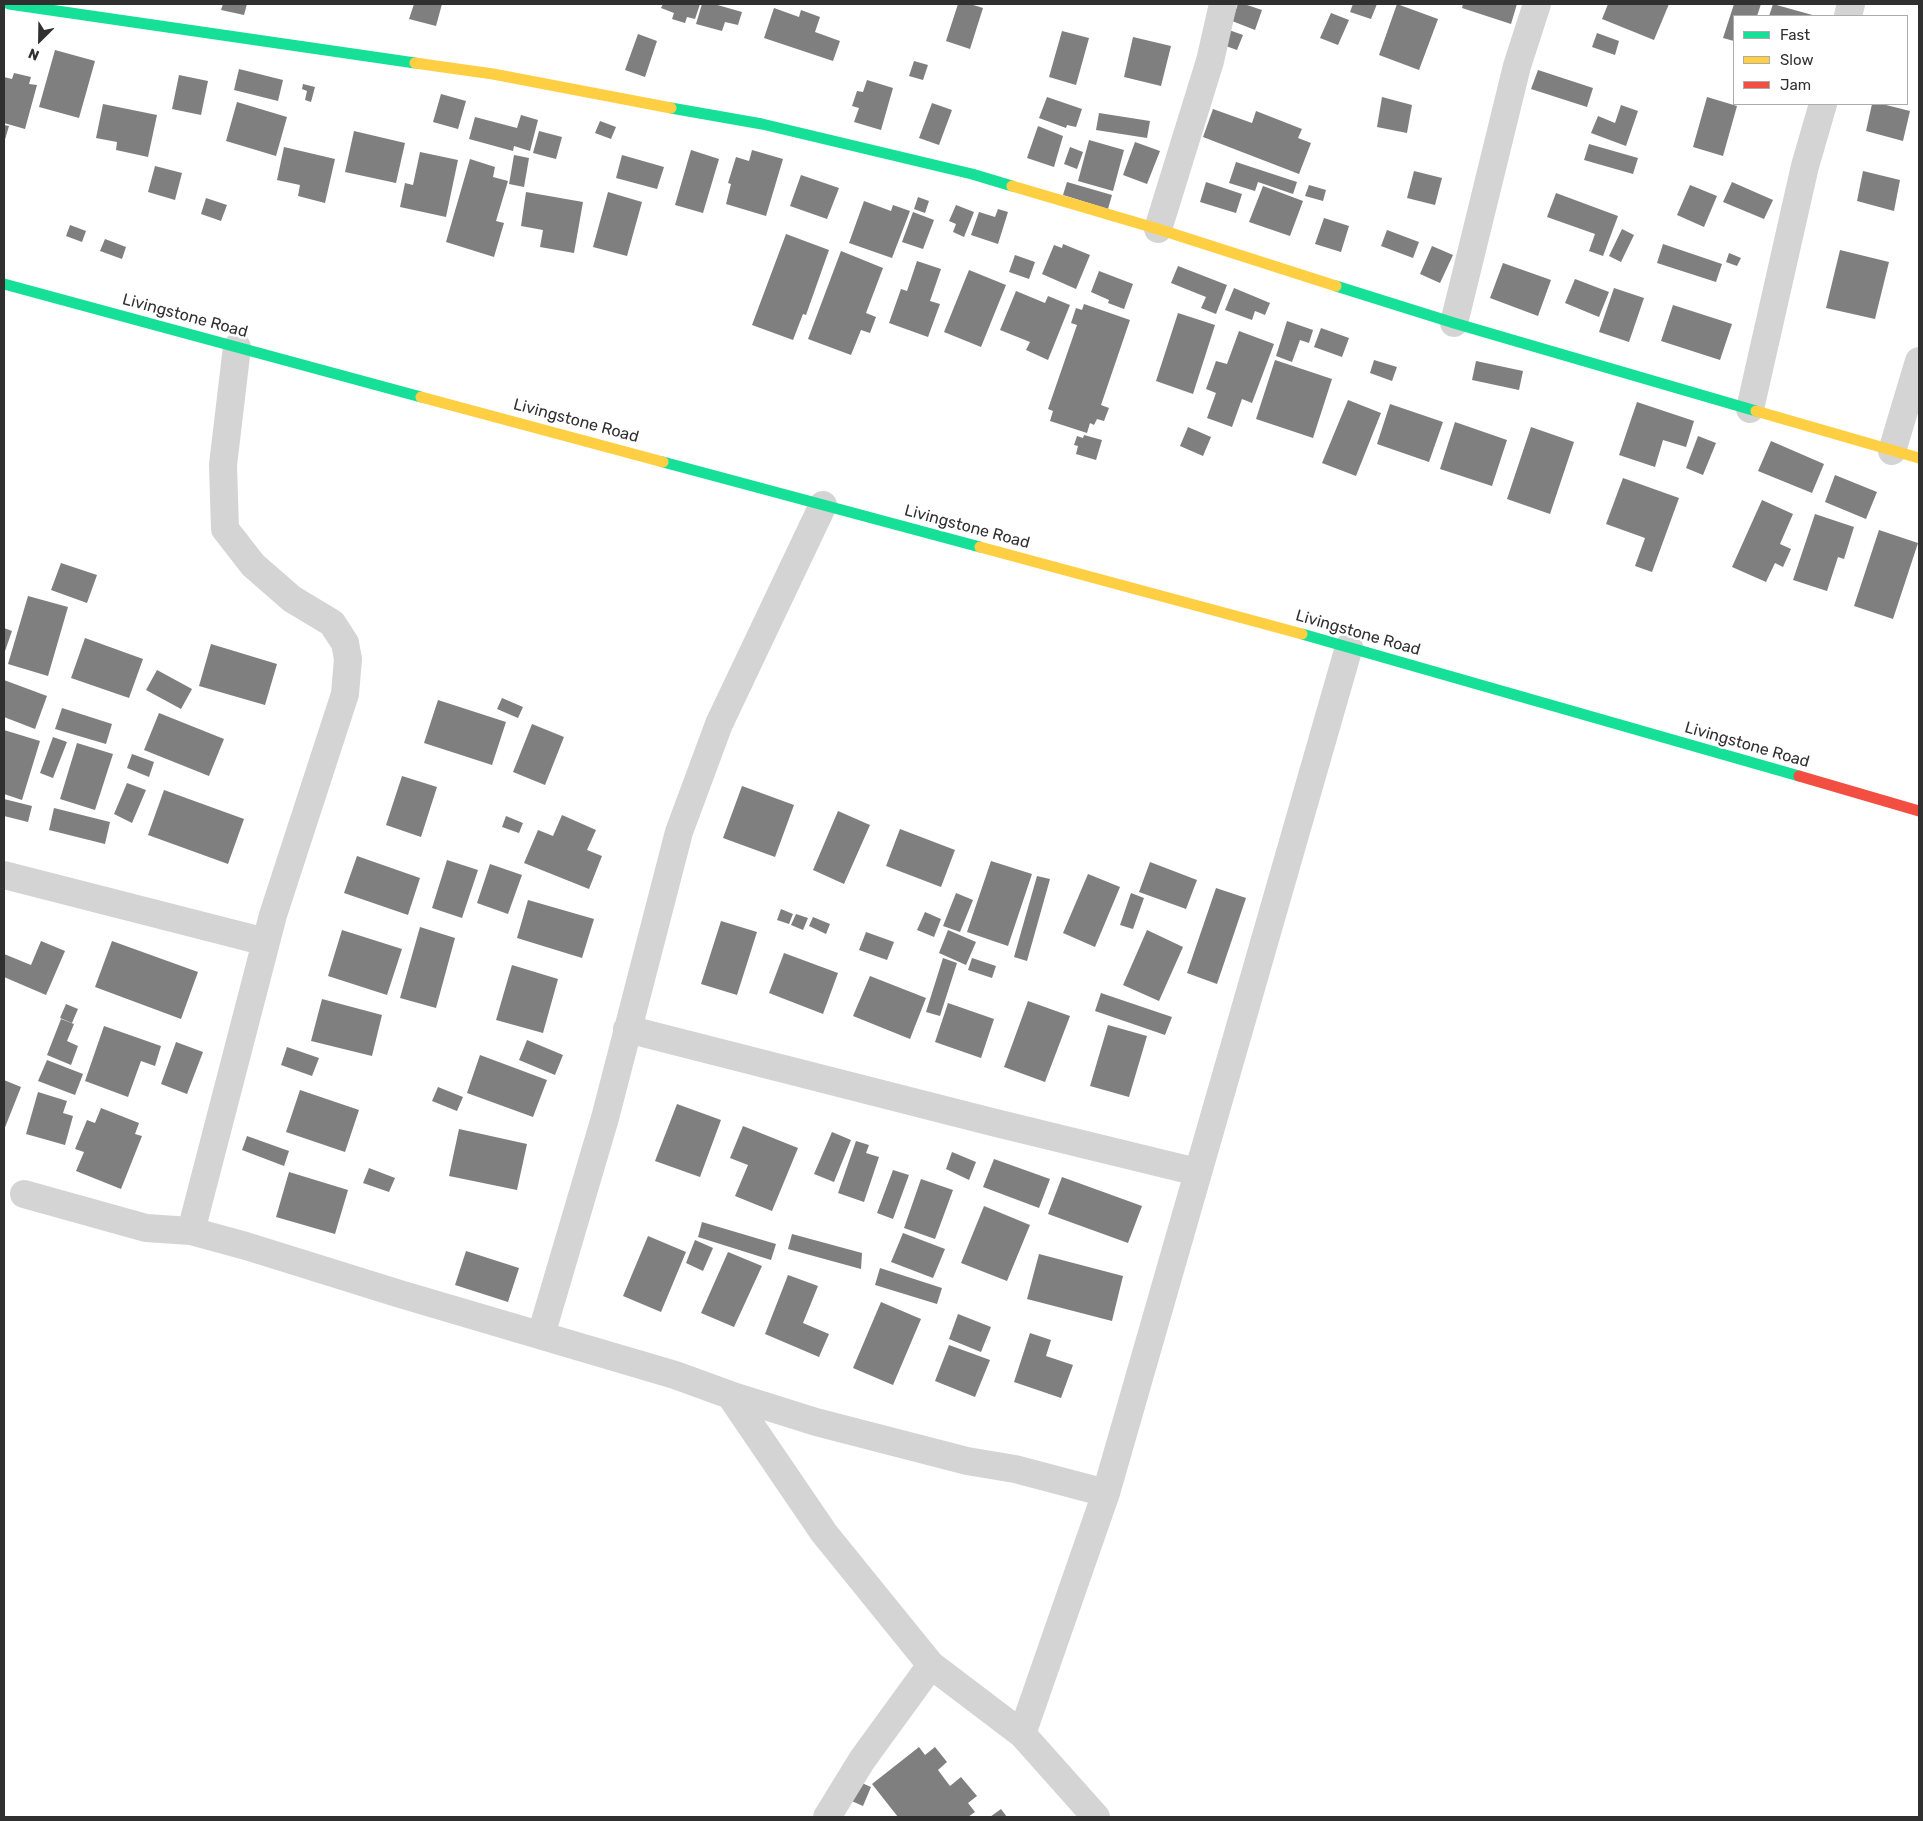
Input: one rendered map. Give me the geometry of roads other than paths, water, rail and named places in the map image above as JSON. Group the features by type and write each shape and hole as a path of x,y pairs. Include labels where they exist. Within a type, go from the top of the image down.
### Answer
{"main road":[{"path":"9,4 493,74 586,93 762,124 972,174 1158,229 1454,323 1919,458"},
{"name":"Livingstone Road","path":"4,284 1349,647 1919,811"}],"street":[{"path":"1158,229 1210,61 1223,4"},
{"path":"1454,323 1517,66 1537,4"},
{"path":"1750,409 1805,166 1823,105"},
{"path":"191,1231 266,942 345,694 348,659 345,643 332,623 292,599 253,565 225,529 223,465 237,347"},
{"path":"1892,451 1919,361"},
{"path":"541,1335 605,1118 679,832 719,724 823,504"},
{"path":"1022,1734 1106,1493 1349,647"},
{"path":"4,875 266,942"},
{"path":"627,1029 983,1120 1197,1172"},
{"path":"24,1194 146,1228 191,1231 675,1375 730,1395 816,1422 967,1461 1015,1469 1106,1493"},
{"path":"730,1395 824,1534 931,1665 1022,1734 1096,1817"},
{"path":"828,1817 862,1760 931,1665"}]}
